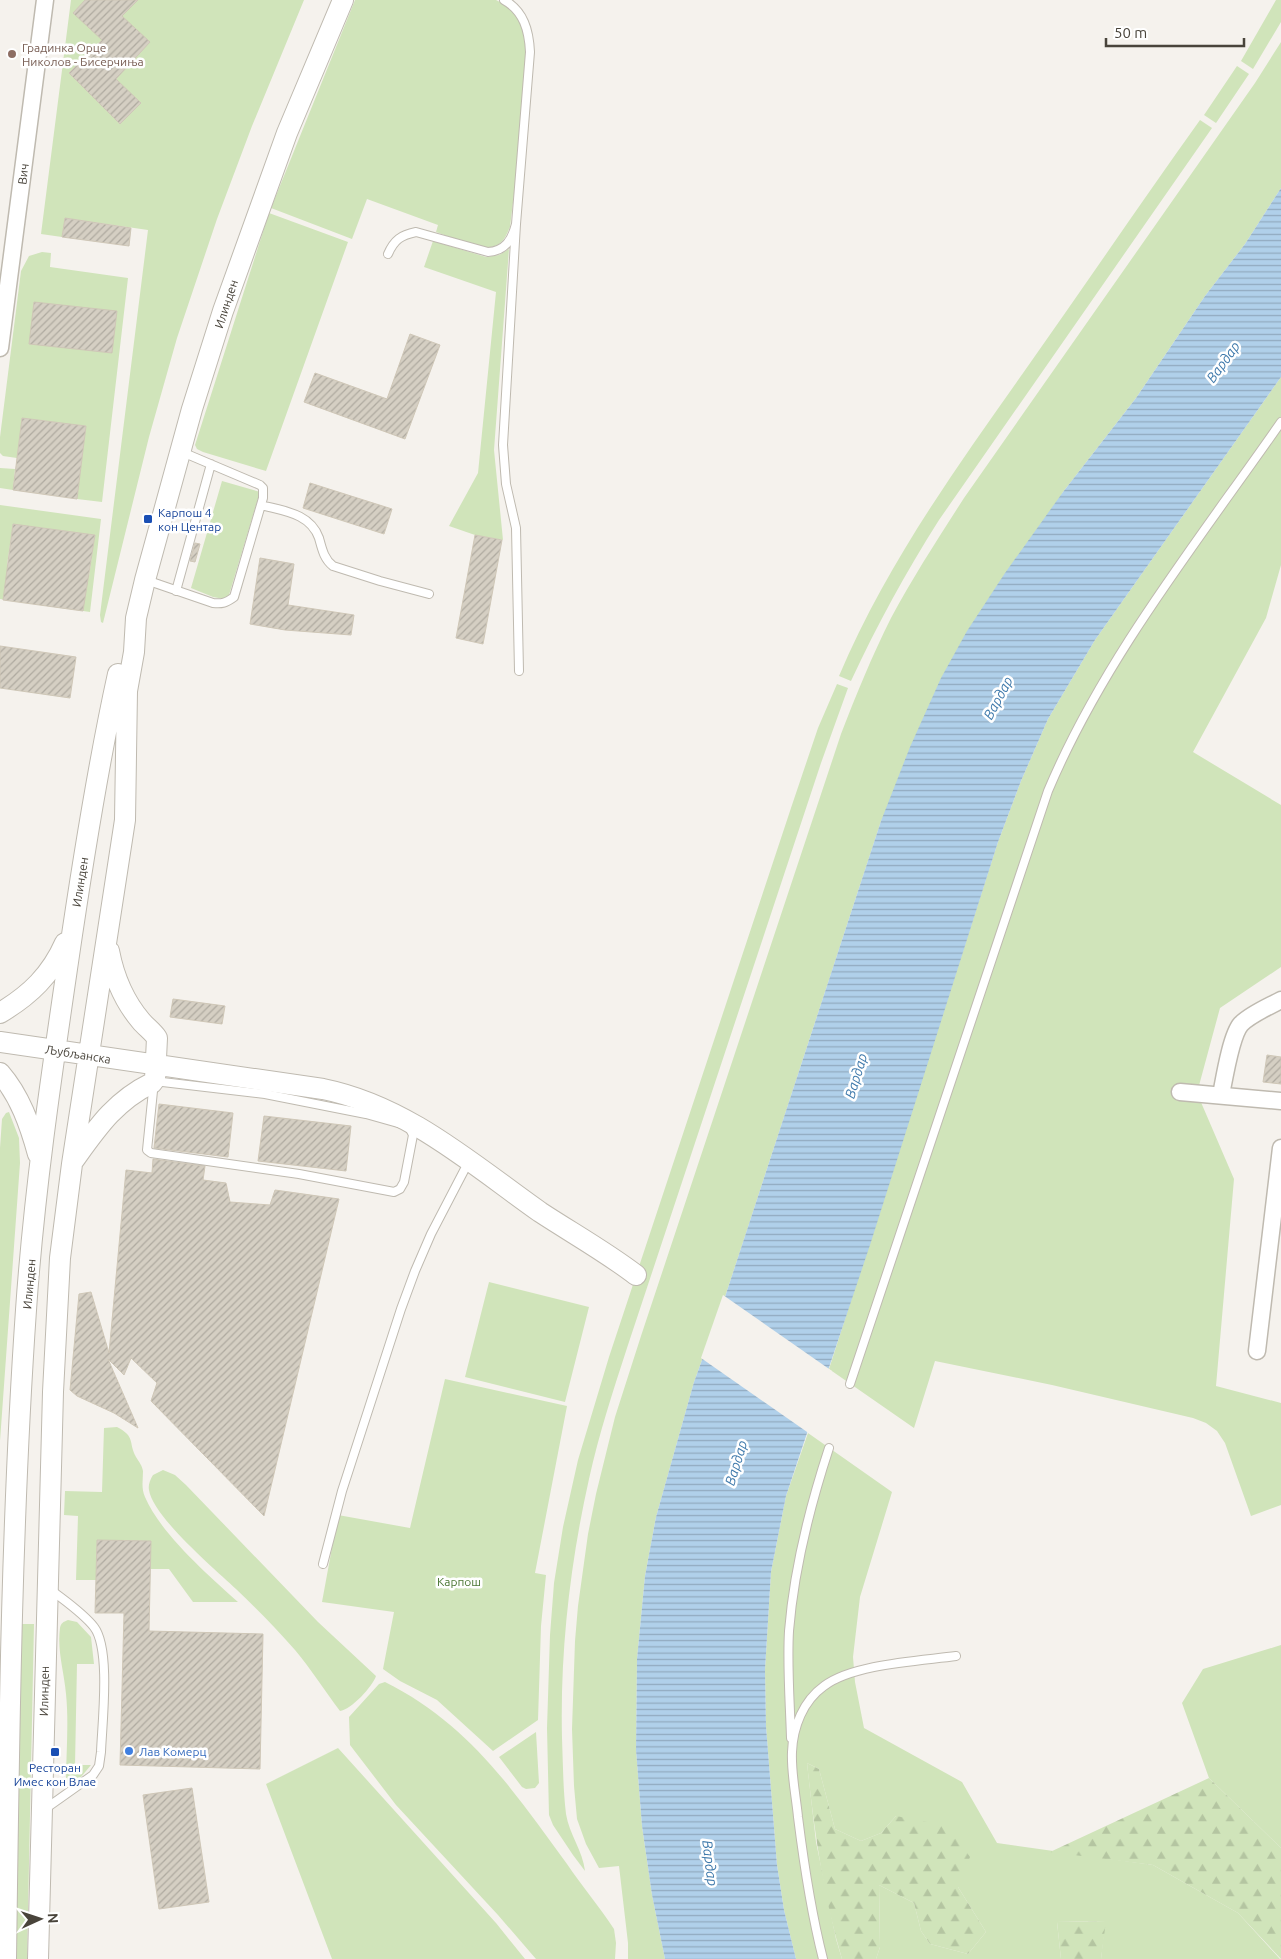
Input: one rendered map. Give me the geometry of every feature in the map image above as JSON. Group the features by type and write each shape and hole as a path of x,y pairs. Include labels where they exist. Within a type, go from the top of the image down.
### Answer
{"street":[{"name":"Вич","path":"0,348 7,238 45,0"},
{"name":"Илинден","path":"38,1959 53,1392 60,1258 88,1055 125,820 125,717 136,618 180,451 223,311 287,132 343,0"},
{"name":"Илинден","path":"6,1959 11,1675 17,1489 26,1309 40,1163 54,1050 74,918 112,701 129,633 136,618"},
{"path":"0,1013 28,994 47,975 60,954 74,918"},
{"path":"72,1164 105,1117 137,1091 155,1073 157,1038 142,1023 120,988 115,976 107,939"},
{"path":"1221,1095 1233,1040 1239,1026 1248,1018 1281,1000"},
{"name":"Љубљанска","path":"0,1042 88,1055 155,1073 323,1089 357,1098 387,1110 418,1127 469,1160 568,1231 636,1275"},
{"path":"0,1073 15,1092 23,1110 40,1163"},
{"path":"1180,1092 1281,1101"},
{"path":"1257,1351 1281,1148"},
{"path":"0,1530 7,1518 17,1489"},
{"path":"0,1640 6,1652 11,1675"}],"lane":[{"path":"504,0 519,11 525,23 530,44 516,224 503,445 507,491 516,528 520,671"},
{"path":"388,254 398,238 405,234 416,232 425,233 479,251 496,252 508,244 516,224"},
{"path":"850,1384 1048,791 1058,768 1087,710 1127,644 1281,422"},
{"path":"145,580 212,603 223,604 228,602 234,596 261,505 264,493 260,485 180,451"},
{"path":"176,591 211,464"},
{"path":"261,505 291,513 308,521 317,534 328,562 332,566 429,594"},
{"path":"155,1073 366,1114 405,1125 413,1135 404,1182 400,1189 394,1192 300,1174 151,1153 147,1150 155,1073"},
{"path":"323,1564 342,1491 412,1279 431,1234 469,1160"},
{"path":"823,1959 803,1853 792,1753 788,1658 793,1599 816,1490 829,1448"},
{"path":"41,1812 92,1776 99,1766 102,1752 104,1676 102,1644 95,1628 47,1587"},
{"path":"792,1753 797,1726 802,1712 808,1701 824,1685 851,1672 956,1656"}],"green space":[{"path":"71,0 304,0 252,126 217,219 177,338 149,437 103,623 101,622 100,615 148,230 65,218 62,237 41,234"},
{"path":"355,0 496,0 511,9 521,22 525,33 527,54 516,176 510,227 499,244 493,247 485,247 459,241 436,232 438,225 367,199 352,239 271,208"},
{"path":"1276,0 1281,0 1281,22 1253,69 1241,61"},
{"path":"1281,42 1281,188 1245,244 1205,296 1136,398 1063,492 881,821 725,1297 694,1382 656,1517 645,1576 637,1659 636,1750 642,1826 652,1895 665,1959 628,1959 628,1943 619,1866 599,1868 586,1844 577,1819 572,1729 575,1641 588,1534 615,1417 841,734 864,676 891,618 945,527 1255,83"},
{"path":"1237,66 1249,74 1216,123 1204,115"},
{"path":"1200,120 1212,128 939,520 892,599 851,681 839,676 879,594 925,516"},
{"path":"269,213 348,242 266,471 203,452 197,449 195,445"},
{"path":"433,241 486,257 499,255 509,249 494,450 503,540 475,535 449,526 478,473 496,292 424,267"},
{"path":"42,252 51,253 50,267 128,278 102,502 77,499 86,426 22,418 17,458 3,456 0,453 0,437 21,271 29,256"},
{"path":"1281,377 1281,565 1266,618 1193,752 1281,805 1281,967 1220,1008 1197,1093 1234,1179 1216,1386 1281,1403 1281,1505 1251,1516 1225,1443 1217,1431 1206,1423 1193,1418 1052,1385 935,1361 914,1428 829,1369 998,842 1021,781 1048,719 1095,640"},
{"path":"0,468 15,469 13,490 0,488"},
{"path":"222,481 260,492 229,595 224,599 213,597 191,588"},
{"path":"0,505 101,519 90,612 0,599","holes":["13,524 95,535 89,576 7,565"]},
{"path":"837,684 848,688 821,763 611,1396 582,1511 576,1543 565,1640 562,1738 566,1814 570,1829 582,1856 585,1871 553,1825 549,1815 547,1728 550,1635 554,1583 563,1527 578,1460 609,1357 818,728"},
{"path":"9,1112 19,1138 20,1163 0,1441 0,1148 2,1119"},
{"path":"489,1282 589,1307 565,1402 465,1377"},
{"name":"Карпош","path":"445,1379 567,1406 535,1573 546,1575 541,1626 538,1720 493,1751 437,1700 400,1681 383,1669 394,1612 322,1602 338,1515 410,1528"},
{"path":"117,1427 127,1434 131,1440 136,1457 143,1469 144,1494 152,1511 186,1553 238,1602 193,1602 169,1569 150,1569 150,1541 97,1540 96,1580 76,1580 78,1516 64,1515 65,1491 102,1492 104,1428"},
{"path":"808,1433 892,1492 860,1597 853,1657 855,1682 864,1728 962,1782 997,1843 1153,1865 1238,1913 1280,1959 1101,1959 1105,1921 1057,1922 1061,1959 876,1959 880,1947 879,1885 914,1903 921,1931 930,1944 968,1954 986,1932 958,1887 896,1816 881,1833 861,1841 835,1829 819,1769 807,1763 816,1842 836,1939 842,1959 796,1959 784,1910 777,1865 766,1726 765,1670 771,1572 786,1496"},
{"path":"163,1470 175,1475 186,1485 318,1622 376,1676 371,1686 350,1707 340,1711 307,1665 281,1634 161,1514 153,1501 149,1486 153,1475"},
{"path":"68,1620 77,1622 91,1637 94,1664 77,1664 75,1765 91,1765 81,1777 66,1784 67,1705 59,1636 61,1625"},
{"path":"21,1624 34,1624 27,1959 15,1959"},
{"path":"1281,1645 1281,1848 1209,1778 1182,1703 1203,1669"},
{"path":"385,1682 441,1717 465,1738 508,1785 614,1929 616,1943 615,1959 536,1959 396,1805 350,1745 349,1717 379,1684"},
{"path":"536,1732 539,1783 535,1788 526,1789 522,1787 499,1757"},
{"path":"338,1748 496,1923 525,1959 332,1959 266,1784"},
{"path":"807,1763 819,1769 835,1829 861,1841 881,1833 896,1816 948,1826 970,1857 958,1887 986,1932 968,1954 930,1944 921,1931 914,1903 879,1885 880,1947 876,1959 842,1959 835,1935 820,1862"},
{"path":"1209,1778 1281,1848 1281,1959 1238,1913 1153,1865 1050,1852"},
{"path":"1106,1921 1101,1959 1061,1959 1057,1922"}],"water":[{"name":"Вардар","path":"1281,188 1281,377 1095,640 1048,719 1021,781 998,842 870,1245 786,1496 771,1572 765,1670 766,1726 777,1865 784,1910 796,1959 665,1959 652,1895 642,1826 636,1750 637,1659 645,1576 656,1517 694,1382 725,1297 881,821 910,747 941,678 967,631 1005,573 1063,492 1136,398 1205,296 1245,244"}],"pier":[{"path":"723,1295 832,1371 810,1434 701,1358"}],"building":[{"path":"85,0 138,0 122,16 150,42 116,79 141,103 120,124 69,73 102,40 73,13"},
{"path":"65,218 131,228 129,246 62,237"},
{"path":"34,302 117,311 112,353 29,344"},
{"path":"410,334 440,345 405,439 304,402 315,373 387,399"},
{"path":"22,418 86,426 77,499 13,490"},
{"path":"310,483 392,509 384,534 303,508"},
{"path":"13,524 95,535 83,611 3,600"},
{"path":"475,535 502,540 483,644 456,638"},
{"path":"195,543 200,544 195,562 190,561"},
{"path":"260,558 294,564 288,605 354,615 351,635 285,630 250,624"},
{"path":"0,646 76,657 70,698 0,688"},
{"path":"173,999 225,1006 222,1024 170,1017"},
{"path":"1267,1055 1281,1057 1281,1084 1263,1082"},
{"path":"159,1104 233,1113 228,1157 154,1148"},
{"path":"264,1116 351,1126 346,1171 258,1161"},
{"path":"153,1159 205,1166 203,1180 226,1183 230,1202 270,1205 275,1190 339,1199 264,1516 151,1401 157,1383 131,1358 124,1375 108,1359 138,1428 114,1413 77,1396 70,1390 79,1294 91,1292 109,1353 126,1170 152,1173"},
{"path":"97,1540 151,1541 149,1631 263,1634 260,1769 120,1765 124,1613 95,1613"},
{"path":"192,1788 209,1902 159,1909 143,1795"}],"place":[{"name":"Градинка Орце Николов - Бисерчиња","path":"12,54"},
{"name":"Карпош 4 кон Центар","path":"148,519"},
{"name":"Лав Комерц","path":"129,1751"},
{"name":"Ресторан Имес кон Влае","path":"55,1752"}]}
